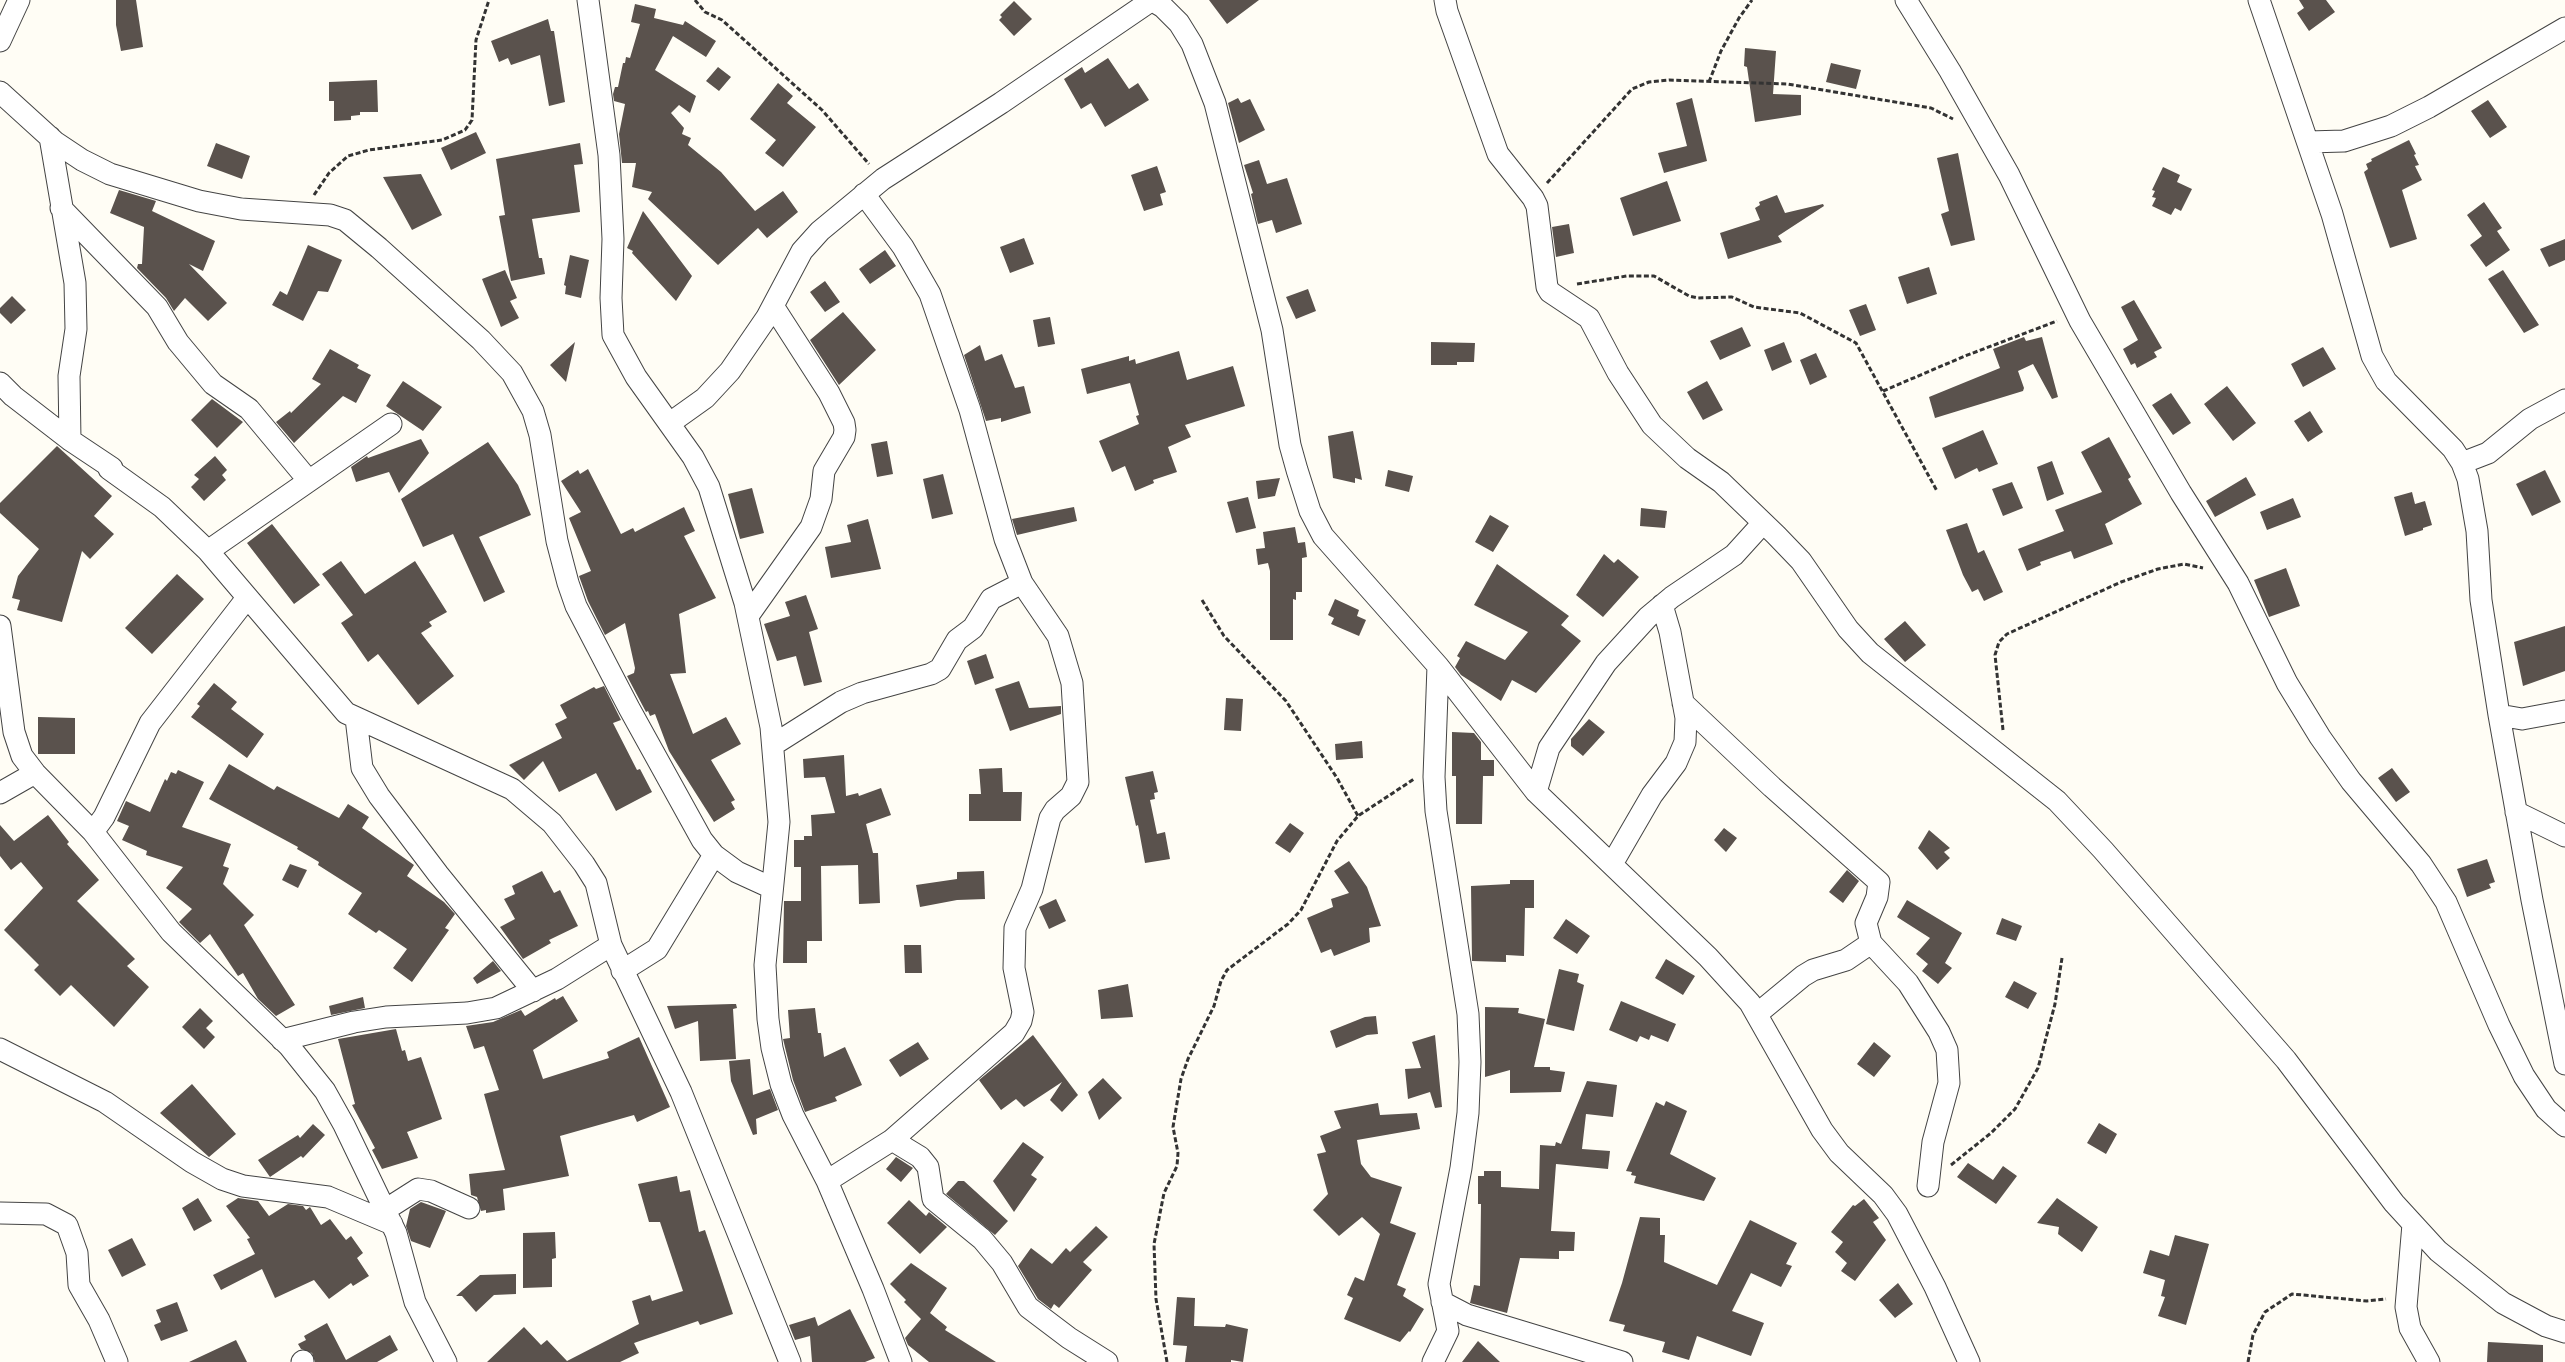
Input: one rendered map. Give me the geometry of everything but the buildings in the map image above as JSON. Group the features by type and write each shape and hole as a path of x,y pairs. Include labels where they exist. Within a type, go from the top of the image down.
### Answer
{"street":[{"path":"0,41 19,0"},
{"path":"588,0 609,155 613,239 611,316 613,335 636,377 693,457 709,487 727,539 748,616 773,745 779,822 765,965 768,1019 772,1048 781,1084 793,1115 827,1181 873,1289 901,1362"},
{"path":"670,423 705,398 730,371 773,306 802,251 820,231 883,179 994,108 1152,0 1163,7 1179,23 1192,44 1215,103 1272,330 1290,445 1310,511 1323,536 1438,666 1536,792 1573,830 1612,864 1708,957 1737,988 1757,1014 1800,1094 1822,1130 1839,1152 1883,1195 1897,1214 1931,1278 1969,1362"},
{"path":"1445,0 1446,11 1498,154 1532,198 1540,218 1545,278 1550,292 1589,318 1636,403 1662,436 1687,458 1721,482 1801,561 1848,629 1870,653 2057,801 2167,920 2188,948 2286,1060 2394,1203 2438,1252 2503,1303 2546,1326 2565,1332"},
{"path":"1906,0 1950,71 2009,175 2077,314 2181,493 2238,583 2287,683 2320,737 2351,781 2421,864 2446,902 2499,1025 2524,1076 2546,1109 2565,1126"},
{"path":"2258,0 2332,214 2372,356 2386,381 2444,438 2462,463 2472,495 2477,531 2481,600 2499,715 2565,1064"},
{"path":"2308,142 2344,141 2391,126 2429,107 2565,28"},
{"path":"0,92 50,137 82,160 110,174 190,198 241,209 330,215 345,220 442,303 512,373 533,411 540,434 557,541 576,606 663,772 702,840 714,855 737,872 772,888"},
{"path":"50,137 75,283 76,329 69,376 70,440"},
{"path":"827,1181 892,1140 1001,1045 1014,1032 1021,1021 1022,1005 1014,968 1015,928 1032,889 1050,818 1055,810 1071,796 1078,782 1073,691 1064,652 1058,636 1022,583 1005,540 970,410 930,294 903,247 864,194"},
{"path":"61,208 157,307 178,342 213,384 249,409 309,481"},
{"path":"748,616 811,527 821,499 822,475 844,437 845,430 844,423 829,393 773,306"},
{"path":"0,383 13,396 70,440 112,468 109,469 162,507 208,551 346,713 512,789 552,824 584,864 596,883 611,944 622,971 681,1092 790,1362"},
{"path":"2462,463 2488,453 2530,419 2565,400"},
{"path":"208,551 391,424"},
{"path":"1536,792 1549,748 1606,663 1662,605 1734,555 1763,523"},
{"path":"773,745 841,702 862,693 931,674 940,669 957,640 973,628 991,599 1022,583"},
{"path":"94,832 104,817 150,723 247,598"},
{"path":"1612,864 1652,795 1681,753 1687,729 1671,639 1662,605"},
{"path":"0,626 14,732 22,756 35,773 94,832 171,932 282,1040 325,1091 388,1217 415,1302 446,1362"},
{"path":"1433,1362 1448,1331 1448,1320 1439,1284 1461,1168 1468,1113 1470,1062 1468,1014 1436,811 1435,767 1438,666"},
{"path":"1683,703 1760,776 1879,882 1877,897 1866,923 1871,944 1908,983 1940,1032 1947,1050 1949,1083 1933,1142 1928,1186"},
{"path":"2499,715 2522,719 2565,711"},
{"path":"356,718 362,768 379,796 438,874 533,991"},
{"path":"0,793 35,773"},
{"path":"2516,812 2565,836"},
{"path":"622,971 657,949 714,855"},
{"path":"282,1040 386,1017 483,1011 496,1008 557,979 611,944"},
{"path":"1757,1014 1813,970 1831,966 1854,956 1871,944"},
{"path":"0,1049 105,1102 192,1162 222,1179 243,1186 328,1196 388,1217"},
{"path":"892,1140 920,1158 928,1167 933,1199 982,1239 1002,1263 1028,1307 1069,1338 1107,1362"},
{"path":"388,1217 418,1189 431,1191 469,1208"},
{"path":"0,1213 46,1214 67,1225 77,1253 79,1285 99,1320 118,1362"},
{"path":"2413,1224 2406,1288 2406,1307 2410,1328 2429,1362"},
{"path":"1442,1302 1467,1315 1622,1362"}],"path":[{"path":"307,214 315,192 329,173 348,156 369,150 442,140 465,130 472,120 476,40 489,0"},
{"path":"695,0 705,12 729,26 822,110 883,179"},
{"path":"1709,82 1721,51 1752,0"},
{"path":"1532,198 1632,89 1649,82 1787,84 1931,108 1958,123"},
{"path":"1550,292 1590,281 1627,276 1654,276 1689,296 1698,298 1732,297 1754,307 1800,314 1856,343 1937,490"},
{"path":"1883,391 1965,356 2077,314"},
{"path":"2001,756 2003,733 1995,655 1999,642 2007,634 2059,608 2158,569 2184,564 2204,568"},
{"path":"1202,600 1224,636 1286,701 1337,778 1358,816"},
{"path":"1166,1362 1156,1299 1154,1244 1164,1193 1177,1166 1178,1152 1173,1120 1181,1079 1188,1059 1214,1006 1221,981 1227,970 1288,924 1301,910 1337,841 1358,816 1435,767"},
{"path":"1928,1186 1990,1133 2015,1108 2024,1095 2038,1068 2046,1046 2062,958"},
{"path":"2248,1362 2253,1335 2265,1312 2292,1294 2367,1301 2385,1299 2406,1288"}]}
